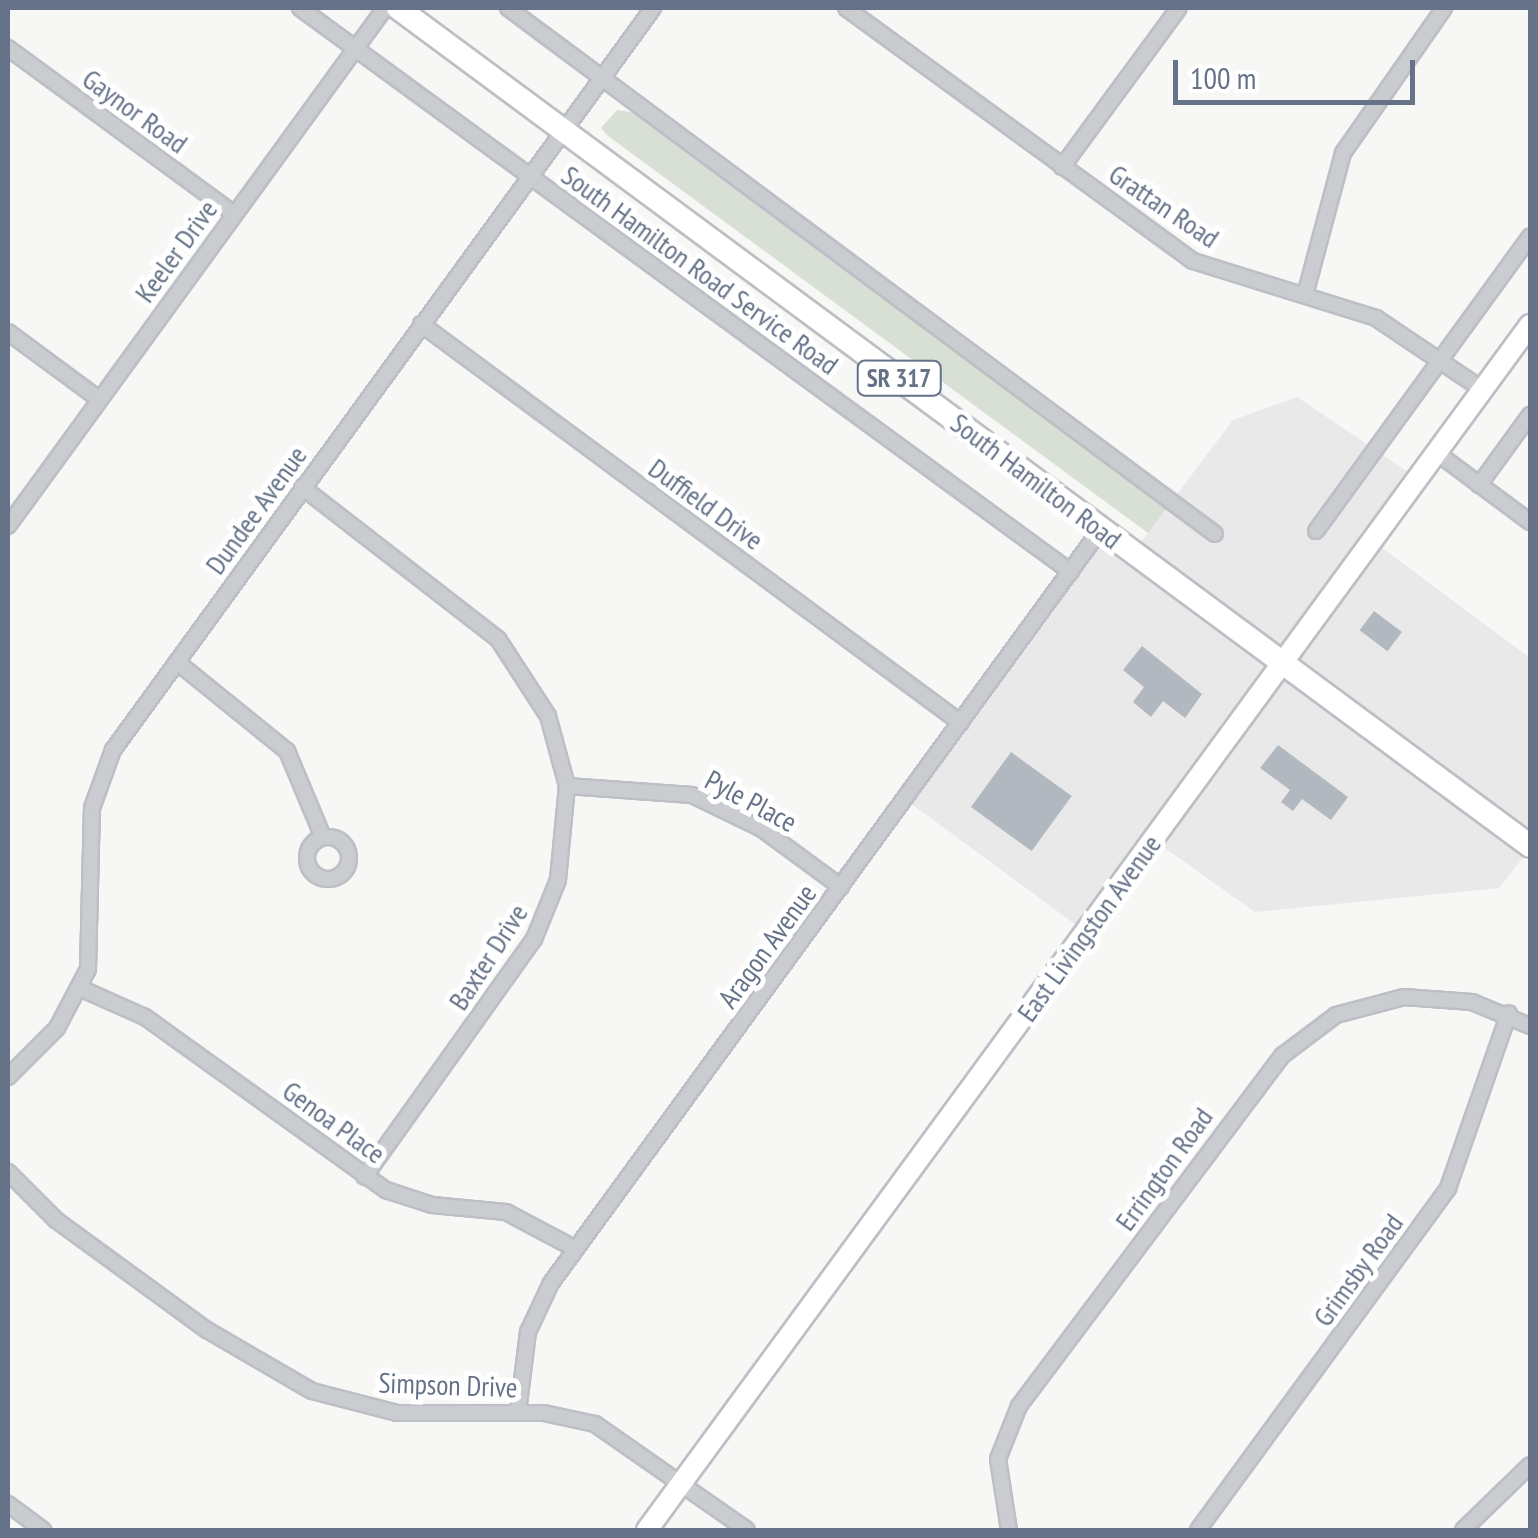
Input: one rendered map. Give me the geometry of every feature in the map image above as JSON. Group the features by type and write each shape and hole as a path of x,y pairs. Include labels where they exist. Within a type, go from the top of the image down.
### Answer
{"main road":[{"name":"South Hamilton Road","path":"398,8 1280,665 1530,846"},
{"name":"East Livingston Avenue","path":"647,1530 1530,325"}],"street":[{"name":"South Hamilton Road Service Road","path":"300,8 1071,572"},
{"name":"Keeler Drive","path":"8,526 385,8"},
{"path":"508,8 1215,534"},
{"name":"Dundee Avenue","path":"8,1077 82,988 94,937 89,839 100,779 177,662 302,487 653,8"},
{"name":"Grattan Road","path":"846,8 1193,261 1376,318 1483,390"},
{"path":"1062,167 1179,8"},
{"path":"1304,294 1343,153 1444,8"},
{"name":"Gaynor Road","path":"8,48 234,214"},
{"path":"1316,531 1530,236"},
{"name":"Duffield Drive","path":"421,324 962,723"},
{"path":"8,332 100,398"},
{"path":"1479,485 1530,415"},
{"path":"1436,453 1530,522"},
{"name":"Baxter Drive","path":"302,487 498,639 548,716 568,786 558,880 534,940 364,1177"},
{"name":"Aragon Avenue","path":"518,1412 528,1332 576,1249 1101,529"},
{"path":"177,662 287,751 323,837"},
{"name":"Pyle Place","path":"568,786 692,795 762,829 842,887"},
{"name":"Genoa Place","path":"82,988 145,1016 364,1177 408,1200 506,1212 576,1249"},
{"name":"Errington Road","path":"1009,1530 998,1458 1019,1406 1283,1054 1367,1003 1439,997 1509,1013 1530,1026"},
{"name":"Grimsby Road","path":"1198,1530 1448,1188 1509,1013"},
{"name":"Simpson Drive","path":"8,1172 56,1220 207,1330 312,1392 397,1413 518,1412 595,1424 683,1481 747,1530"},
{"path":"1463,1530 1530,1465"},
{"path":"8,1504 44,1530"}],"shaded area":[{"path":"617,110 632,112 1167,508 1148,533 608,136 601,128"},
{"path":"1297,397 1417,478 1373,541 1530,658 1530,849 1499,888 1255,912 1155,841 1087,933 906,800 1100,531 1132,554 1233,420"}],"building":[{"path":"1374,611 1402,632 1388,651 1360,630"},
{"path":"1142,646 1202,694 1185,718 1163,701 1151,717 1133,702 1144,687 1123,670"},
{"path":"1278,745 1348,797 1331,820 1302,799 1293,811 1281,802 1290,790 1260,768"},
{"path":"1011,752 1072,796 1032,851 971,807"}]}
